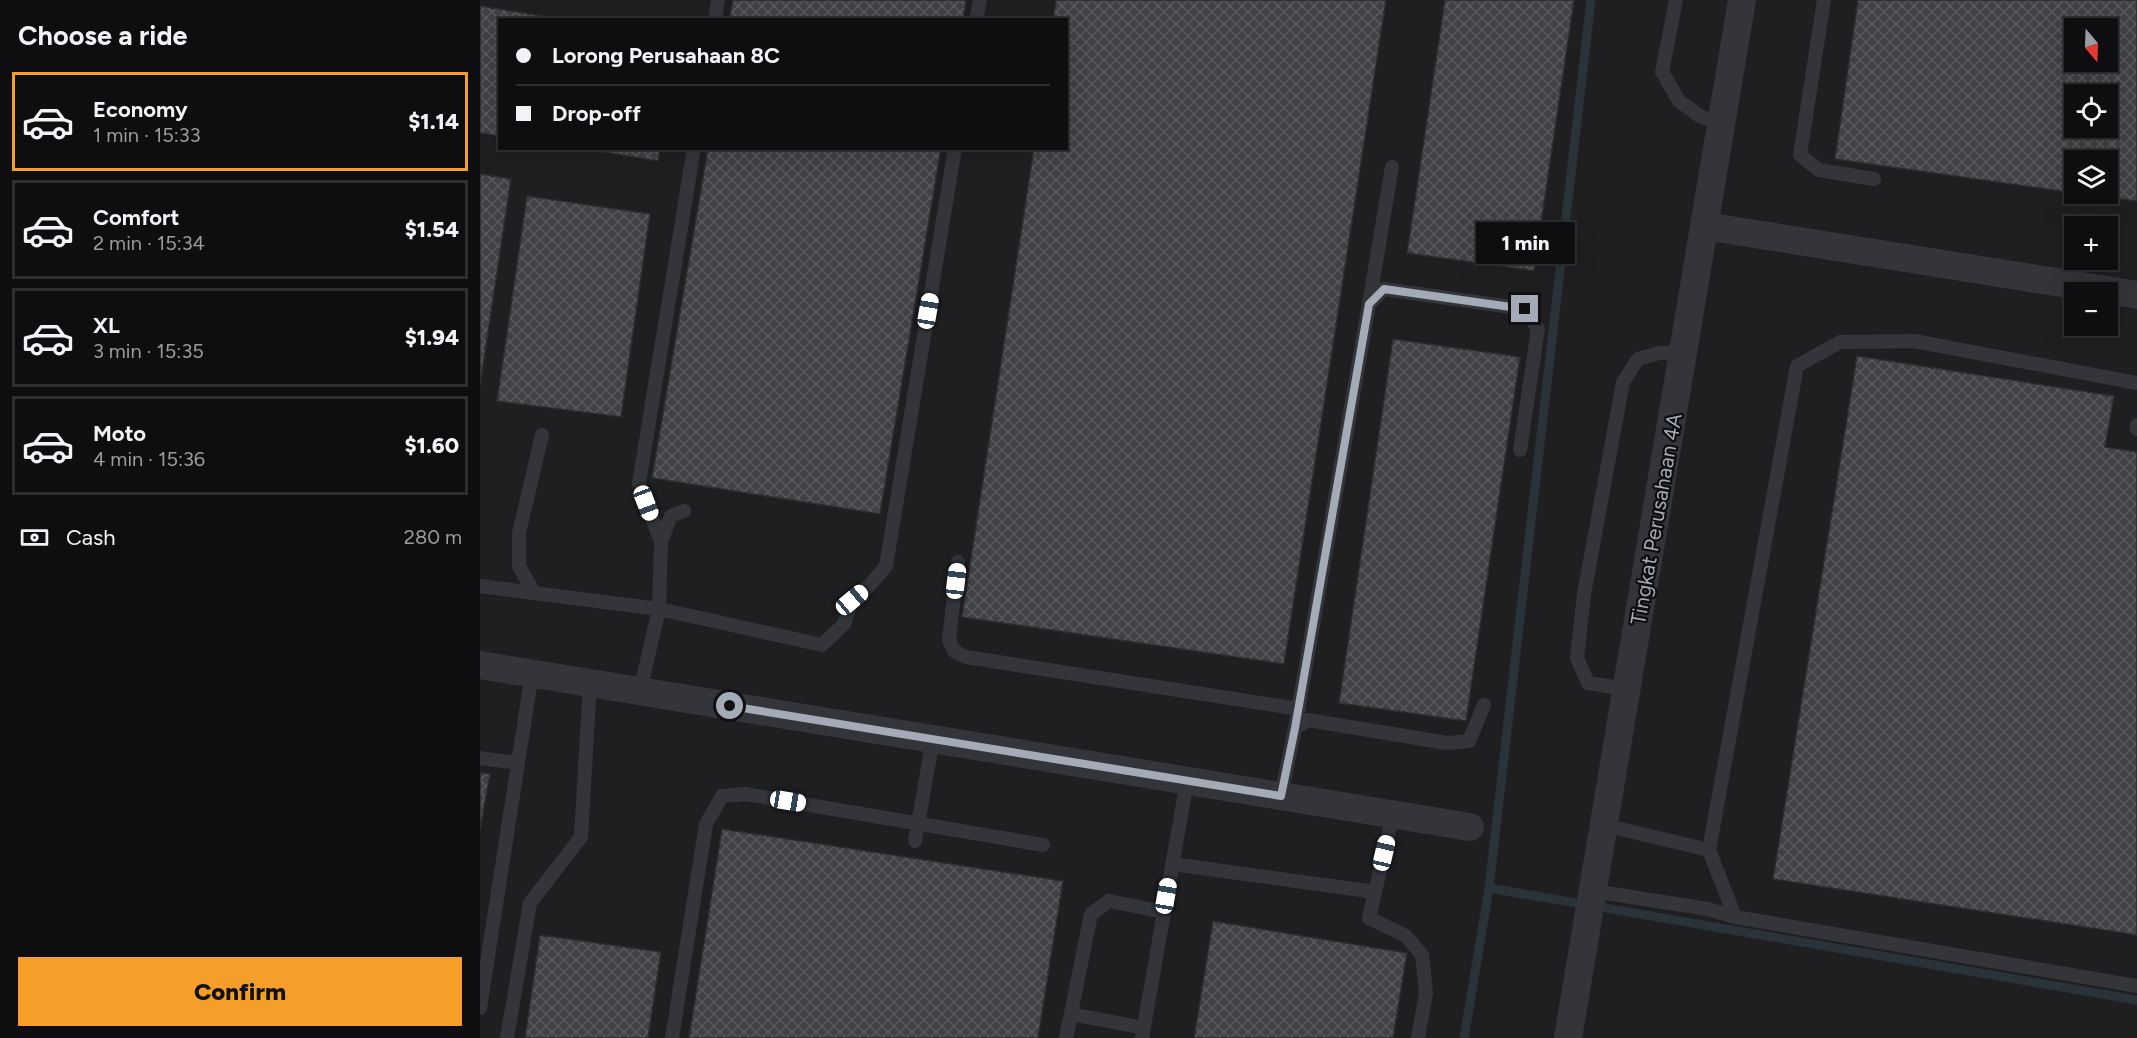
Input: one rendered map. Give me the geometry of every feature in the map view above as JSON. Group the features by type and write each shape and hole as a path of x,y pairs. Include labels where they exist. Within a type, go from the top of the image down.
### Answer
{"street":[{"name":"Tingkat Perusahaan 4A","path":"1568,1038 1742,0"},
{"path":"1705,226 2137,295"},
{"path":"480,665 1470,827"}],"lane":[{"path":"715,18 718,0"},
{"path":"976,18 980,0"},
{"path":"1676,0 1662,72 1679,100 1700,116 1722,125"},
{"path":"1824,0 1800,155 1819,170 1874,179"},
{"path":"661,542 639,483 694,150"},
{"path":"480,586 659,609 822,645 844,624 852,600 870,585 886,566 955,150"},
{"path":"1281,796 1299,709 1392,167"},
{"path":"1369,304 1384,289 1525,309 1538,329 1520,450"},
{"path":"1735,917 1709,850 1797,366 1840,342 1914,341 2137,382"},
{"path":"1627,689 1588,683 1577,658 1584,594 1623,382 1638,358 1659,353 1684,353"},
{"path":"534,593 519,566 519,533 542,435"},
{"path":"640,691 659,609 661,542 672,516 684,511"},
{"path":"958,562 949,639 954,651 966,657 1299,709"},
{"path":"480,1008 532,673"},
{"path":"507,1038 530,903 580,837 590,683"},
{"path":"1295,728 1308,720 1447,744 1469,741 1484,705"},
{"path":"915,841 933,739"},
{"path":"480,758 518,763"},
{"path":"1071,1014 1143,1033 1187,780"},
{"path":"672,1038 706,824 722,796 745,794 1043,844"},
{"path":"1393,814 1369,918 1406,936 1422,955 1426,993 1418,1038"},
{"path":"1604,825 1709,850"},
{"path":"1172,864 1375,892"},
{"path":"1593,891 1708,909 1735,917 2137,986"},
{"path":"1066,1038 1091,914 1110,901 1164,912"}],"shaded area":[{"path":"480,0 2137,0 2137,1038 480,1038"}],"building":[{"path":"733,0 966,0 963,18 729,18"},
{"path":"1056,0 1386,0 1284,664 962,617 1034,150 1068,150 1068,18 1053,18"},
{"path":"1445,0 1574,0 1534,271 1407,253"},
{"path":"1858,0 2137,0 2137,201 2118,199 2118,150 2064,150 2064,192 1835,159"},
{"path":"480,6 555,18 498,18 498,136 480,133"},
{"path":"592,150 660,150 658,161"},
{"path":"708,150 941,150 880,514 652,478"},
{"path":"480,174 511,179 480,386"},
{"path":"527,196 650,214 621,417 497,401"},
{"path":"1393,339 1520,357 1466,721 1339,703"},
{"path":"1857,356 2114,396 2105,447 2137,452 2137,935 1773,879"},
{"path":"480,773 490,774 480,830"},
{"path":"722,829 1063,881 1038,1038 689,1038"},
{"path":"1213,921 1407,953 1393,1038 1194,1038"},
{"path":"540,935 661,952 648,1038 525,1038"}],"waterway":[{"path":"1464,1038 1489,888 1591,0"},
{"path":"1489,888 2137,1000"}],"route":[{"path":"730,706 1281,796 1295,728 1369,304 1384,289 1525,309"}]}
